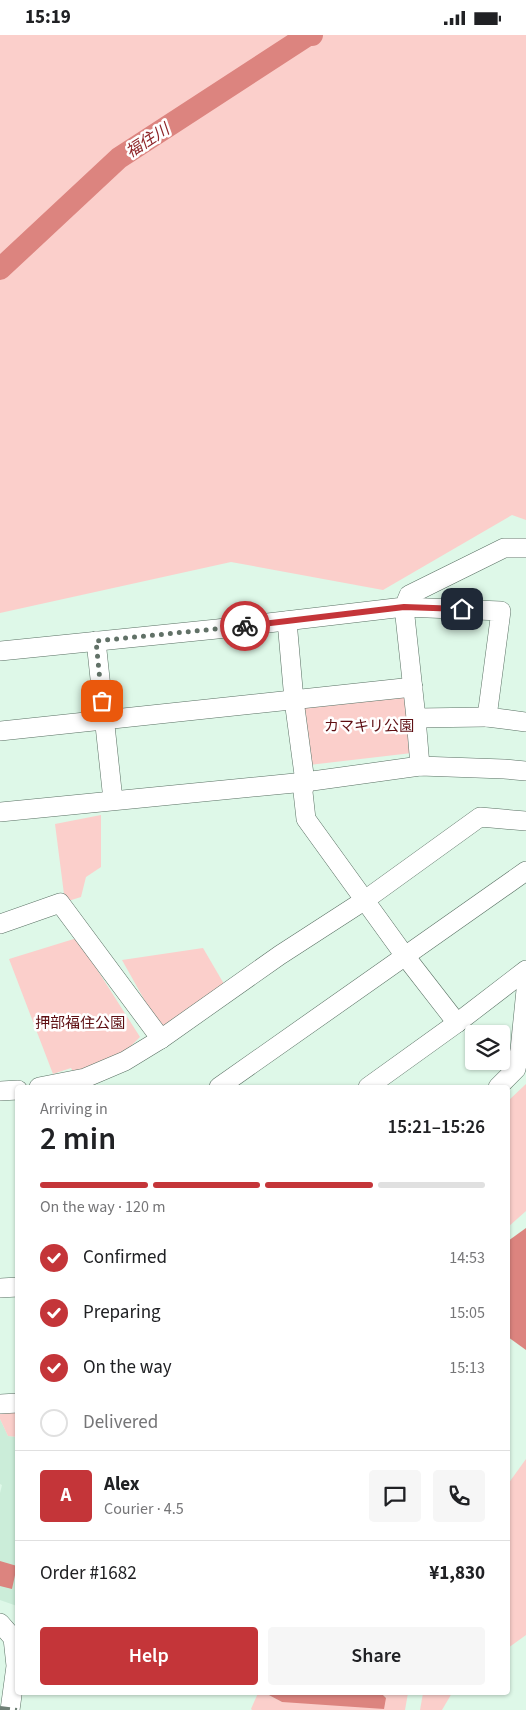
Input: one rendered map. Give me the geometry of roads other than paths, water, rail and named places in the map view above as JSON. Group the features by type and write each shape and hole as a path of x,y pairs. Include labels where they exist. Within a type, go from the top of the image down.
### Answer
{"street":[{"path":"420,766 404,607 409,595 504,548 526,548"},
{"path":"0,651 404,607 501,611 486,717"},
{"path":"288,621 294,699 305,782 303,792 306,819 405,956 457,1023"},
{"path":"96,641 113,800"},
{"path":"0,731 413,687"},
{"path":"416,719 486,717 526,721"},
{"path":"0,812 305,782 420,766 526,771"},
{"path":"64,1085 88,1083 161,1039 280,955 365,900 480,817 526,821"},
{"path":"222,1085 526,871"},
{"path":"0,924 60,903 161,1039"},
{"path":"374,1085 526,970"},
{"path":"500,1085 516,1069 520,1050 526,990"},
{"path":"0,1091 15,1090"},
{"path":"0,1288 15,1287"},
{"path":"0,1404 15,1403"},
{"path":"0,1623 13,1638 15,1657"},
{"path":"10,1710 15,1673"}],"waterway":[{"name":"福住川","path":"0,269 119,158 308,35 312,35"}],"railway":[{"path":"0,1708 17,1710"}],"park label":[{"name":"カマキリ公園","path":"369,726"},
{"name":"押部福住公園","path":"80,1023"}]}
